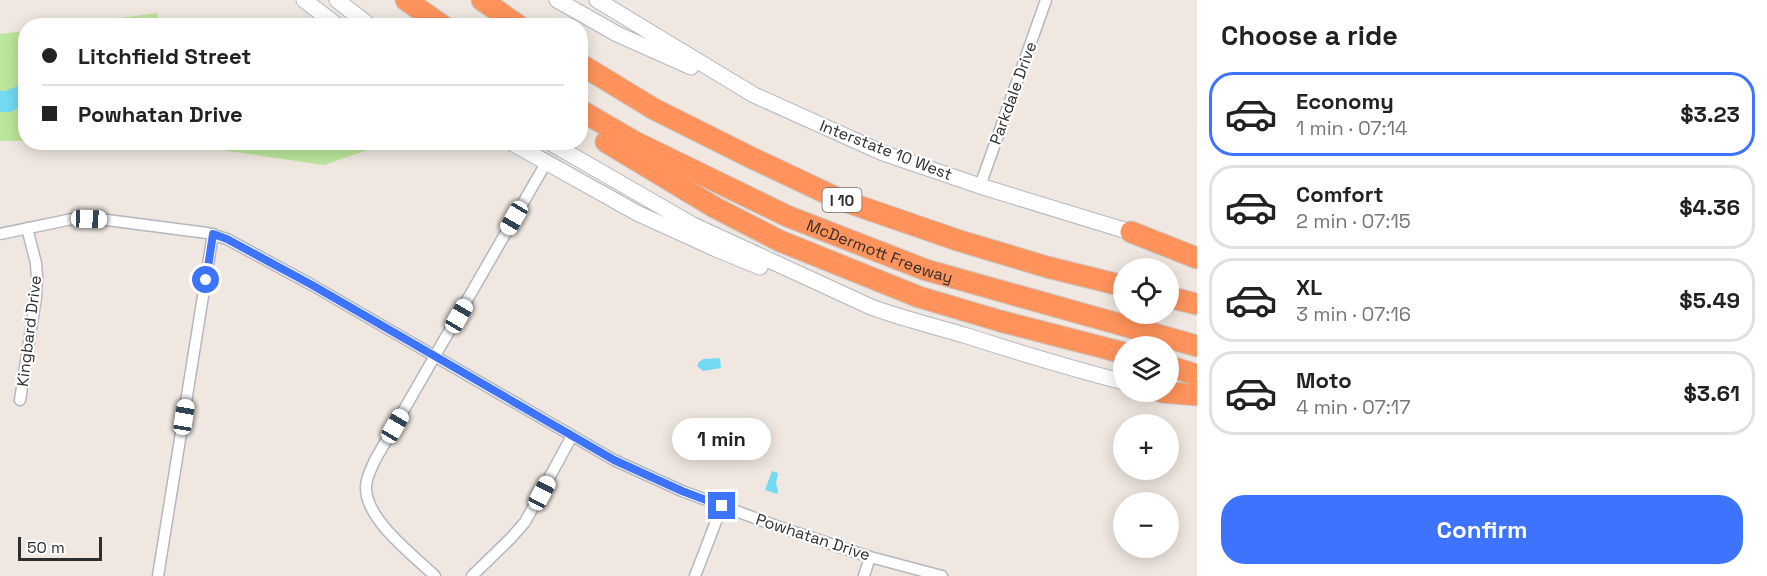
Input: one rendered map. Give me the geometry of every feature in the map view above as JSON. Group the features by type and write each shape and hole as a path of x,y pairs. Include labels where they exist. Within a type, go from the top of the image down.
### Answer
{"highway":[{"path":"406,0 432,18"},
{"path":"482,0 508,18"},
{"name":"I 10","path":"588,69 654,109 841,200 971,245 1113,283"},
{"name":"McDermott Freeway","path":"588,115 635,142 787,216 915,266 1197,346"},
{"path":"588,130 714,207 780,241 920,297 1113,351"},
{"path":"1131,232 1197,258"},
{"path":"1179,300 1197,304"},
{"path":"1179,369 1197,375"},
{"path":"1179,394 1197,395"}],"main road":[{"path":"304,0 328,18"},
{"path":"337,0 360,18"},
{"path":"557,0 617,33 754,95"},
{"name":"Interstate 10 West","path":"597,0 754,95 883,153 980,186 1197,250"},
{"path":"524,150 637,213 716,249 817,290 899,317 1113,379"},
{"path":"563,150 693,225 871,307"},
{"path":"1179,396 1197,401"}],"street":[{"name":"Parkdale Drive","path":"980,186 1046,0"},
{"path":"435,576 380,521 368,501 366,488 368,477 375,460 546,163"},
{"name":"Powhatan Drive","path":"0,234 72,219 107,220 213,234 227,239 614,460 682,491 722,506 870,557 942,576"},
{"name":"Kingbard Drive","path":"20,400 37,277 36,263 27,228"},
{"path":"158,576 213,234"},
{"path":"472,576 512,538 525,522 572,436"},
{"path":"695,576 722,506"},
{"path":"864,576 870,557"}],"green space":[{"path":"158,13 157,18 119,18"},
{"path":"18,32 18,141 0,141 0,34"},
{"path":"221,150 368,150 324,165"}],"water":[{"path":"720,358 721,368 703,371 697,366 703,359"},
{"path":"772,471 778,473 777,494 765,490"}],"waterway":[{"path":"0,101 6,102 18,97"}],"route":[{"path":"206,280 213,234 249,250 312,285 614,460 682,491 722,506"}]}
